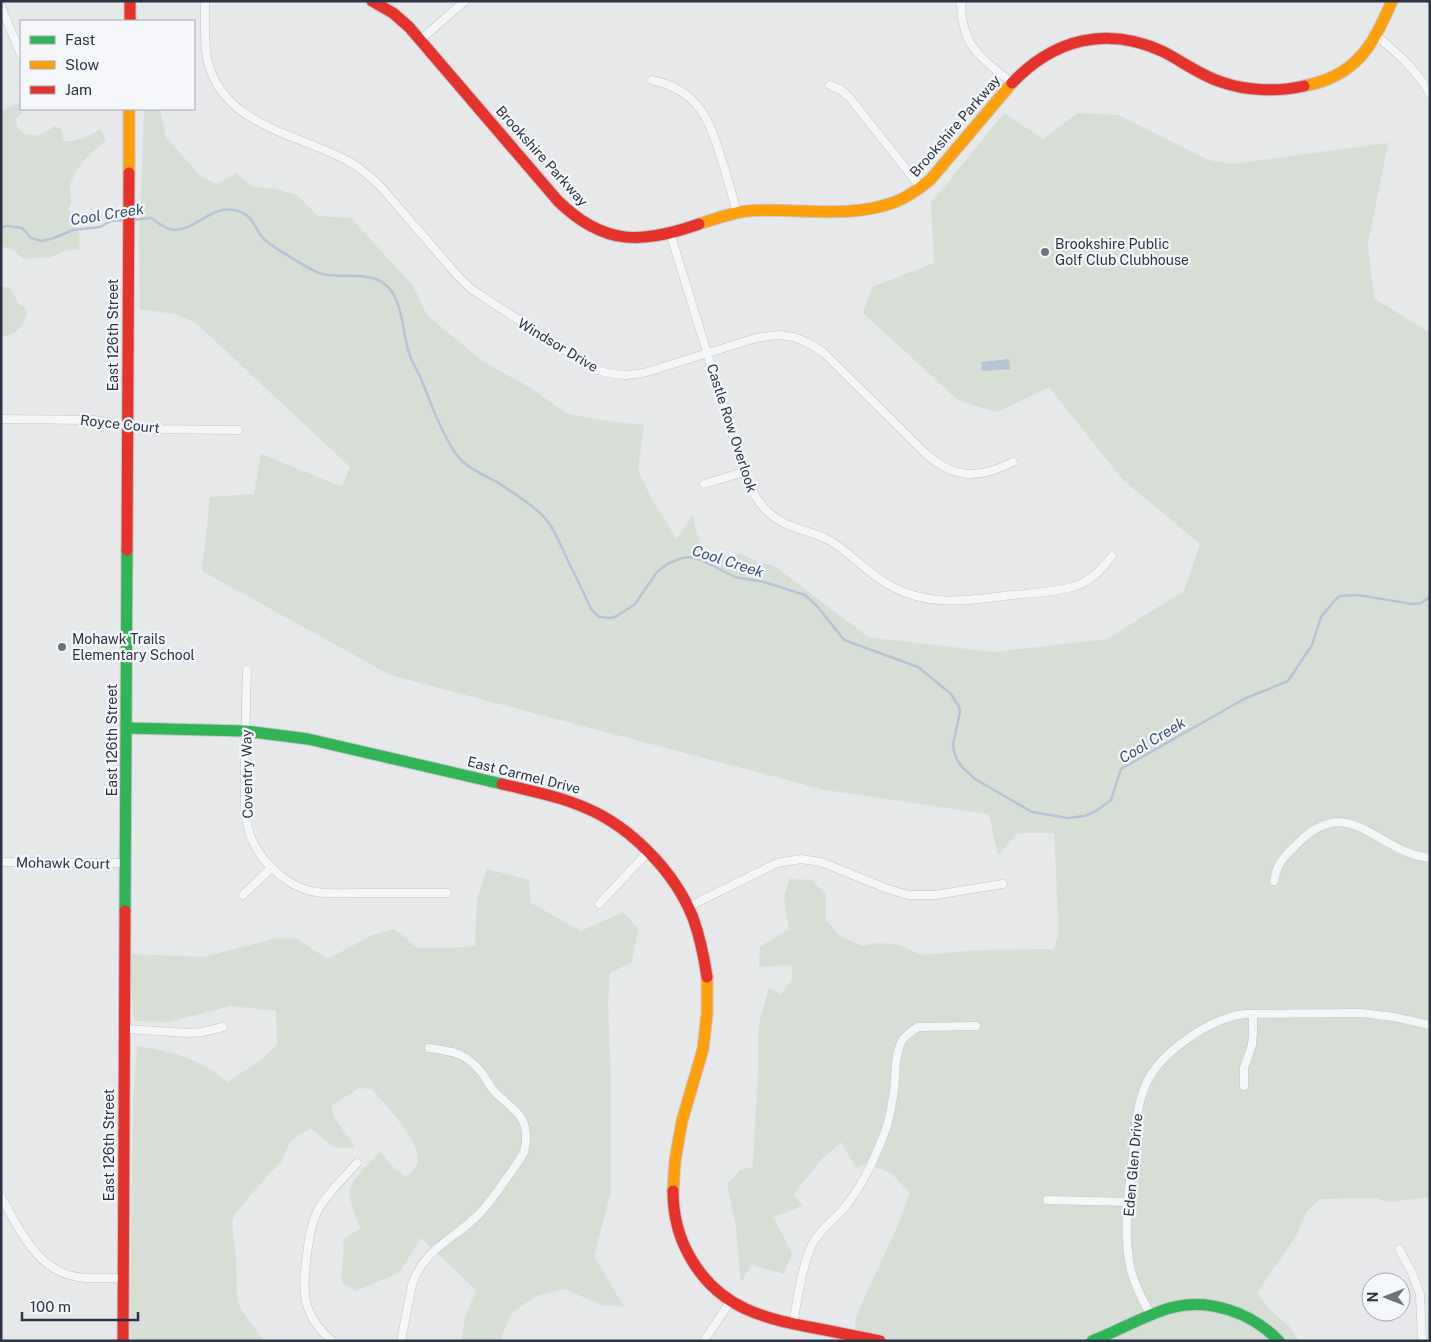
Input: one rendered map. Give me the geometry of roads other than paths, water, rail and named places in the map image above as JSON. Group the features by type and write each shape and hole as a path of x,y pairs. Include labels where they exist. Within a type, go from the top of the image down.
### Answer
{"street":[{"path":"130,1 130,20"},
{"name":"Windsor Drive","path":"205,1 207,57 214,79 225,96 254,120 348,160 364,171 381,187 456,275 480,296 593,368 607,373 627,376 640,374 762,337 779,335 800,339 823,352 925,453 941,466 956,472 976,474 993,471 1013,462"},
{"name":"Brookshire Parkway","path":"372,1 405,23 573,216 597,230 614,235 643,238 670,233 737,213 762,210 866,210 893,203 909,196 930,180 1012,83 1030,66 1064,46 1091,39 1115,38 1138,42 1152,47 1208,76 1227,84 1249,89 1298,87 1320,83 1338,75 1360,59 1377,36 1392,1"},
{"path":"420,40 465,1"},
{"path":"961,1 963,29 971,44 985,61 1012,83"},
{"path":"1,6 20,53"},
{"path":"1377,36 1409,64 1430,94"},
{"path":"652,80 669,86 683,94 698,106 707,118 716,140 737,213"},
{"path":"830,85 841,90 850,98 921,188"},
{"name":"East 126th Street","path":"123,1341 129,110"},
{"name":"Castle Row Overlook","path":"670,233 744,472 758,502 776,518 789,526 813,533 832,542 889,585 930,600 966,600 1073,587 1085,583 1094,577 1112,556"},
{"name":"Royce Court","path":"1,419 95,420 146,429 238,430"},
{"path":"704,484 744,472"},
{"name":"Coventry Way","path":"247,670 245,731 245,805 247,821 252,839 259,852 272,867 297,886 321,892 447,893"},
{"name":"East Carmel Drive","path":"127,728 204,728 308,739 556,797 604,816 628,832 649,851 674,880 693,916 700,936 704,958 707,1008 703,1050 684,1111 677,1151 673,1192 678,1232 688,1254 712,1287 730,1302 746,1310 762,1317 880,1341"},
{"path":"1274,881 1280,861 1315,829 1332,822 1360,826 1402,850 1430,858"},
{"path":"599,904 649,851"},
{"path":"688,907 777,863 801,859 821,862 888,890 908,895 935,895 1003,884"},
{"name":"Mohawk Court","path":"1,862 126,864"},
{"path":"243,895 272,867"},
{"name":"Eden Glen Drive","path":"1151,1315 1138,1290 1130,1266 1128,1202 1138,1108 1146,1084 1157,1065 1175,1049 1207,1026 1232,1016 1253,1014 1362,1013 1394,1017 1430,1025"},
{"path":"1244,1086 1244,1068 1252,1045 1253,1014"},
{"path":"793,1324 806,1261 813,1242 862,1184 876,1157 888,1124 894,1094 897,1057 904,1039 918,1027 976,1026"},
{"path":"124,1029 189,1033 223,1027"},
{"path":"401,1341 414,1276 438,1246 476,1218 491,1202 523,1154 527,1140 522,1119 494,1092 482,1073 470,1060 453,1051 429,1048"},
{"path":"332,1341 321,1332 310,1313 304,1295 308,1244 311,1229 319,1208 358,1163"},
{"path":"1,1197 24,1237 49,1266 67,1274 81,1277 123,1278"},
{"path":"1047,1200 1128,1202"},
{"path":"1399,1249 1412,1273 1420,1294 1422,1341"},
{"path":"704,1341 730,1302"},
{"path":"1092,1341 1151,1315 1182,1305 1212,1305 1240,1312 1259,1323 1279,1341"}],"water":[{"path":"1009,359 1010,369 982,371 981,362"}],"waterway":[{"name":"Cool Creek","path":"132,220 151,218 165,227 174,230 189,226 218,211 234,210 249,217 262,237 270,244 312,270 327,275 370,277 385,284 397,302 411,359 438,421 454,452 469,467 497,482 530,504 545,518 556,536 591,609 599,617 612,618 617,616 635,604 657,572 667,564 682,558 691,557 735,577 764,582 805,595 818,607 844,640 918,667 951,694 960,712 953,744 956,758 962,767 975,779 1032,812 1068,818 1085,816 1096,811 1111,800 1121,769 1244,699 1288,681 1312,645 1321,617 1340,596 1358,595 1412,604 1421,603 1430,597"},
{"name":"Cool Creek","path":"1,227 22,228 31,238 42,241 73,230 100,227 111,221 126,220"}],"place":[{"name":"Brookshire Public Golf Club Clubhouse","path":"1045,252"},
{"name":"Mohawk Trails Elementary School","path":"62,647"}]}
